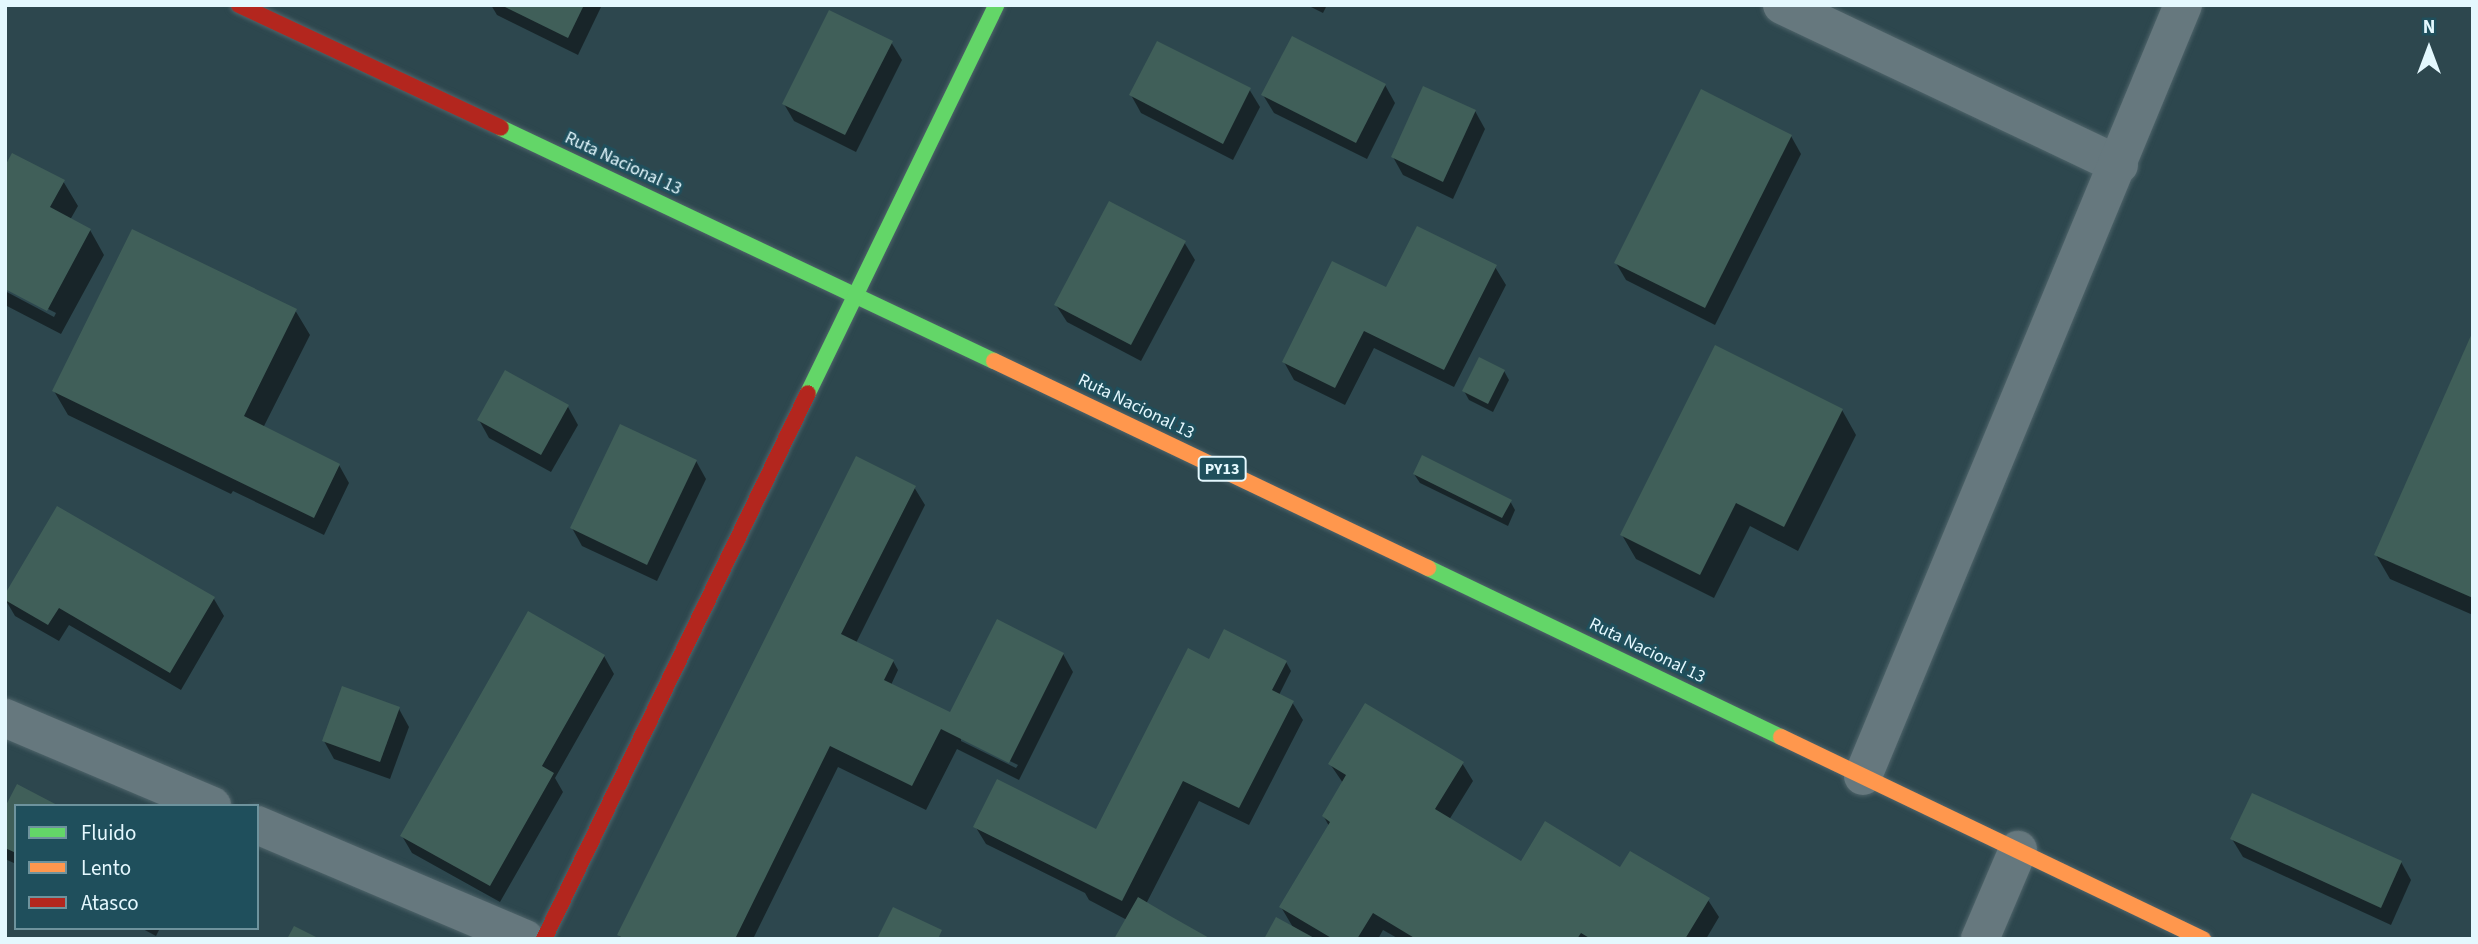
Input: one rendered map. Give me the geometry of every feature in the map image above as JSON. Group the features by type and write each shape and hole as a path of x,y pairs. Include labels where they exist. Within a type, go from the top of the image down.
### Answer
{"main road":[{"name":"Ruta Nacional 13","path":"239,5 857,295 2203,939"},
{"path":"544,939 996,5"}],"street":[{"path":"1782,5 2119,164"},
{"path":"1863,776 2183,5"},
{"path":"5,718 207,804"},
{"path":"259,826 525,939"},
{"path":"1980,939 2018,850"}],"building":[{"path":"501,5 584,5 568,38"},
{"path":"829,10 893,41 845,135 782,104"},
{"path":"1292,36 1386,84 1356,143 1261,95"},
{"path":"1157,41 1251,88 1223,144 1129,95"},
{"path":"1423,86 1476,110 1443,182 1391,157"},
{"path":"1701,89 1792,135 1705,308 1614,263"},
{"path":"12,153 65,180 50,207 91,229 47,311 5,289 5,166"},
{"path":"1109,201 1186,241 1131,345 1054,305"},
{"path":"1417,226 1497,265 1444,370 1364,331 1335,388 1282,362 1332,261 1386,287"},
{"path":"132,229 297,309 244,416 340,464 314,518 52,391"},
{"path":"2473,331 2473,598 2374,555"},
{"path":"1715,345 1843,409 1784,527 1736,503 1700,575 1620,535"},
{"path":"1479,357 1505,370 1488,404 1462,391"},
{"path":"505,370 569,405 541,455 477,420"},
{"path":"620,424 697,460 647,565 570,528"},
{"path":"1422,455 1512,500 1502,518 1413,474"},
{"path":"856,456 916,486 841,634 894,660 884,680 950,712 997,619 1064,653 1009,763 941,729 912,786 830,746 735,939 625,939 617,935"},
{"path":"57,506 215,597 170,673 59,608 48,625 5,600 5,594"},
{"path":"528,611 605,655 542,766 554,773 490,886 400,836"},
{"path":"1224,629 1287,661 1272,690 1294,701 1239,808 1183,781 1122,901 973,827 997,779 1096,829 1188,648 1209,659"},
{"path":"342,686 400,707 380,762 322,741"},
{"path":"1365,703 1464,762 1435,809 1521,861 1545,821 1620,867 1630,851 1710,898 1685,939 1591,939 1581,933 1577,939 1416,939 1373,913 1357,939 1333,939 1279,907 1330,822 1322,816 1346,775 1328,764"},
{"path":"17,784 55,804 14,804 14,852 5,848 5,807"},
{"path":"2252,793 2402,861 2381,908 2230,839"},
{"path":"1138,897 1172,917 1211,939 1114,939"},
{"path":"893,907 942,930 938,939 877,939"},
{"path":"1276,917 1316,939 1264,939"},
{"path":"294,926 320,939 287,939"}],"traffic: fast":[{"path":"808,393 996,5"},
{"path":"501,128 994,361"},
{"path":"1428,568 1781,737"}],"traffic: slow":[{"path":"994,361 1428,568"},
{"path":"1781,737 2203,939"}],"traffic: jam":[{"path":"239,5 501,128"},
{"path":"544,939 808,393"}]}
